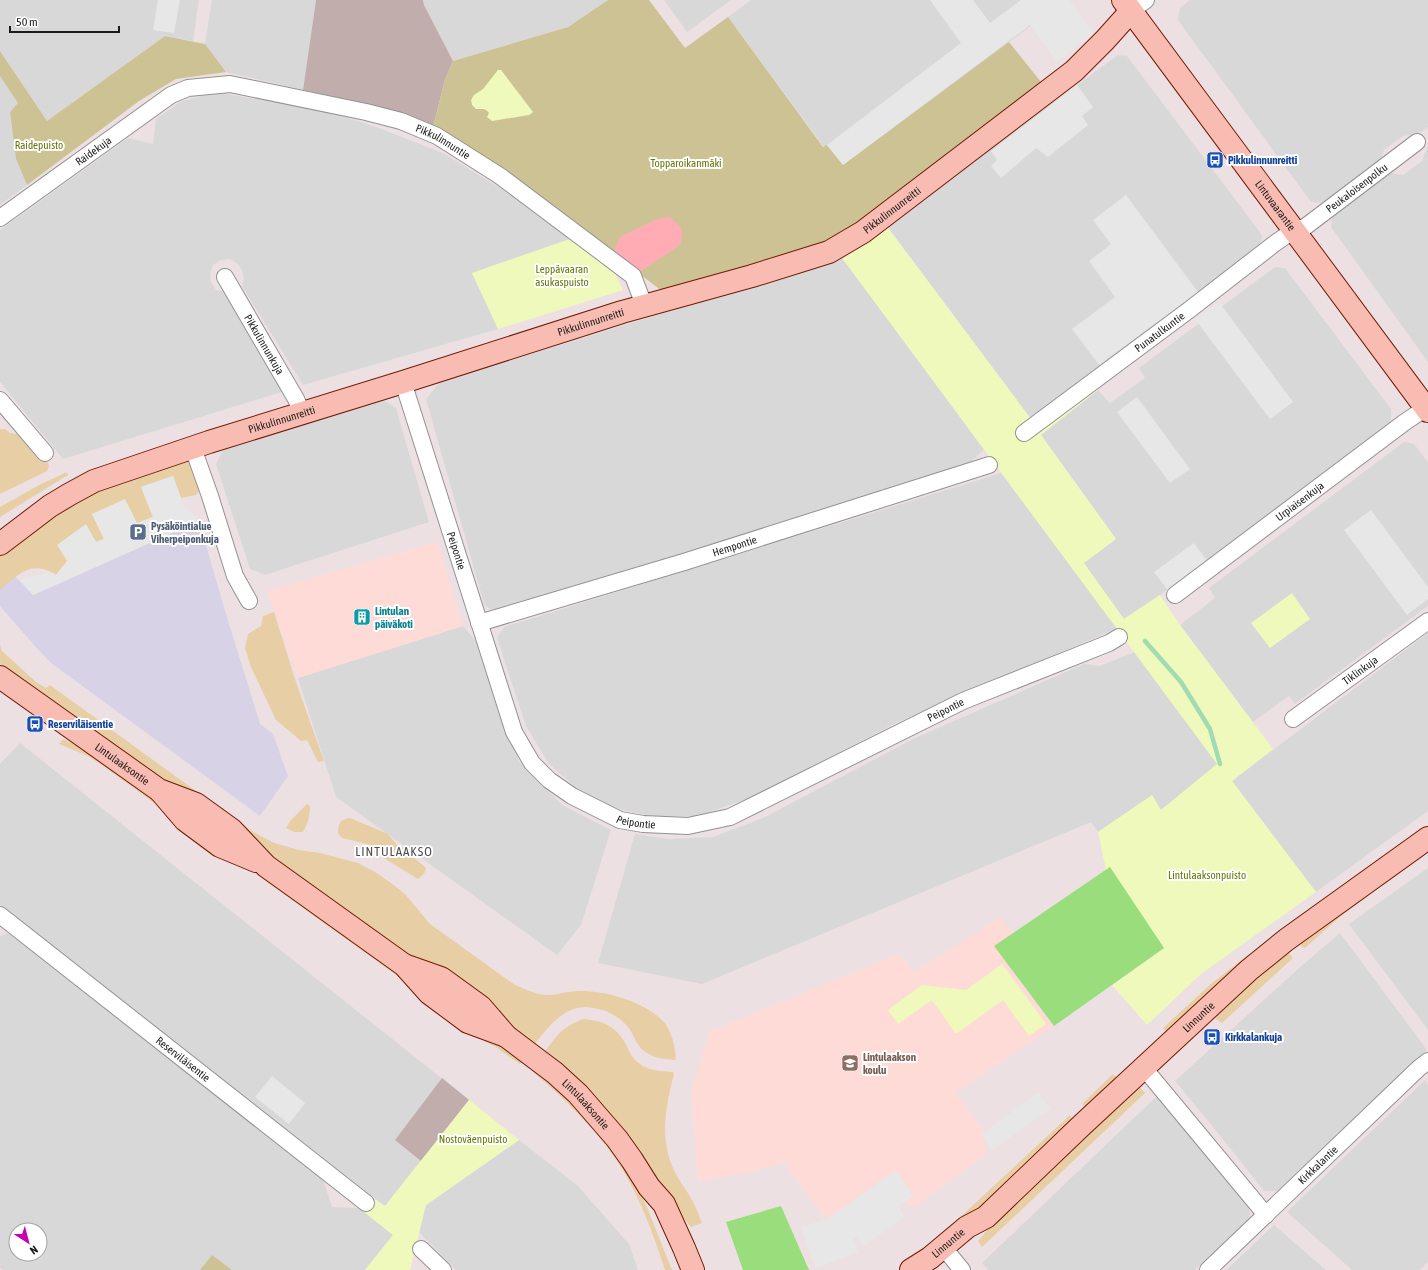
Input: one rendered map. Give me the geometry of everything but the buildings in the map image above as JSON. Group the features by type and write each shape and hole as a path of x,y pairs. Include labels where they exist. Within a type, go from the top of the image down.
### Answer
{"street":[{"name":"Lintuvaarantie","path":"1133,4 1294,230 1427,410"},
{"name":"Pikkulinnunreitti","path":"0,544 50,506 94,481 302,413 644,305 752,276 829,252 863,232 1074,71 1105,40 1133,4"},
{"name":"Pikkulinnuntie","path":"188,88 230,84 401,121 437,136 500,176 633,276 644,305"},
{"name":"Raidekuja","path":"0,218 171,95 188,88"},
{"name":"Peukaloisenpolku","path":"1294,230 1305,227 1417,142"},
{"name":"Punatulkuntie","path":"1024,433 1294,230"},
{"name":"Pikkulinnunkuja","path":"225,277 296,399 302,413"},
{"name":"Peipontie","path":"403,382 514,732 532,763 549,780 572,796 620,820 643,824 688,826 730,817 963,701 1109,643 1119,637"},
{"path":"0,400 45,453"},
{"name":"Urpiaisenkuja","path":"1174,595 1399,426 1427,410"},
{"path":"193,448 235,576 249,601"},
{"name":"Hempontie","path":"479,624 684,562 988,465"},
{"name":"Tiklinkuja","path":"1293,719 1428,621"},
{"name":"Lintulaaksontie","path":"2,677 159,790 196,804 232,830 266,866 404,965 441,978 481,1007 506,1036 555,1073 578,1094 617,1139 649,1187 664,1204 693,1270"},
{"name":"Linnuntie","path":"911,1270 930,1258 949,1262 967,1227 986,1217 1243,976 1273,950 1428,838"},
{"name":"Reserviläisentie","path":"0,915 366,1202"},
{"name":"Kirkkalantie","path":"1208,1270 1428,1061"},
{"path":"1144,1068 1266,1215"},
{"name":"Lintulaaksontie","path":"649,1187 654,1208 676,1270"},
{"path":"421,1249 443,1270"}],"shaded area":[{"path":"0,0 199,0 193,41 165,36 47,121 0,51"},
{"path":"158,0 180,0 174,33 153,30"},
{"path":"212,0 316,0 303,90 226,72 205,44"},
{"path":"316,0 423,0 424,5 453,61 445,80 432,131 367,104 303,90"},
{"path":"423,0 608,0 568,27 453,61 424,5"},
{"path":"664,0 731,0 687,32"},
{"path":"751,0 1066,0 843,165 824,147 728,17"},
{"path":"930,0 973,0 990,23 1021,0 1069,0 1094,34 1057,61 1030,25 843,165 827,145 961,43"},
{"path":"1190,0 1428,0 1428,127 1418,134 1403,136 1384,150 1380,161 1322,203 1311,202 1178,20 1180,8"},
{"path":"1118,55 1127,56 1262,235 1260,249 1031,419 886,225"},
{"path":"0,76 19,103 10,112 16,159 27,185 0,205"},
{"path":"1077,85 1093,107 1082,116 1088,125 1048,157 1036,148 1001,178 991,166 997,160 991,151"},
{"path":"216,92 336,114 376,127 443,153 502,189 570,239 472,273 498,329 303,385 242,286 244,279 242,270 238,264 230,259 221,260 213,265 210,274 211,282 216,290 223,291 228,295 285,391 63,459 0,382 0,230 128,138 153,144 156,119 180,102"},
{"path":"1428,145 1428,362 1331,227 1332,216 1391,173 1403,175 1422,161"},
{"path":"1126,195 1198,292 1099,365 1072,329 1115,297 1089,261 1111,244 1093,220"},
{"path":"842,258 985,449 963,469 499,610 490,609 484,604 426,399 440,382"},
{"path":"1275,267 1285,268 1391,409 1391,422 1160,595 1124,619 1083,563 1116,539 1041,435 1098,390 1110,403 1145,378 1139,368"},
{"path":"1219,302 1293,402 1270,419 1195,319"},
{"path":"1137,397 1190,469 1170,483 1117,412"},
{"path":"380,398 396,408 429,522 265,575 250,569 216,464 224,448"},
{"path":"0,429 5,429 10,433 17,434 47,460 49,466 47,471 0,494"},
{"path":"1404,442 1414,444 1428,462 1428,606 1295,704 1289,696 1253,722 1180,625 1215,598 1209,588"},
{"path":"183,457 193,468 197,477 199,491 196,495 181,498 173,476 141,487 153,517 137,523 92,514 104,539 96,542 85,524 67,561 56,575 39,568 32,569 19,574 0,590 0,556 64,504"},
{"path":"67,472 68,475 0,517 0,507 39,485"},
{"path":"1001,473 1118,628 898,722 752,797 698,816 655,817 619,809 588,798 549,764 526,726 497,638 504,627"},
{"name":"Pysäköintialue Viherpeiponkuja","path":"173,476 183,504 199,521 33,595 20,580 51,572 56,575 67,561 57,545 86,524 96,542 104,539 92,514 125,499 137,523 153,517 141,487"},
{"path":"1371,510 1428,587 1428,599 1407,615 1344,530"},
{"path":"199,521 260,724 273,734 288,776 260,816 51,663 0,606 0,589 15,576 33,595"},
{"path":"437,542 463,626 298,678 267,591"},
{"path":"1194,543 1208,562 1169,592 1154,572"},
{"path":"274,612 295,679 324,761 318,762 307,740 301,741 276,720 251,667 245,648 248,634 261,626 263,616"},
{"path":"463,626 475,640 502,719 519,761 562,805 611,830 581,925 557,955 336,797 298,678"},
{"path":"1428,633 1428,811 1316,892 1232,781"},
{"path":"0,645 2,651 36,682 46,688 50,685 255,833 274,843 358,863 375,872 405,894 430,924 515,985 531,992 543,995 578,991 599,992 623,998 645,1007 662,1020 671,1033 676,1060 657,1058 650,1055 640,1048 630,1029 621,1020 606,1011 589,1007 577,1008 562,1015 550,1026 533,1046 5,669 0,663"},
{"path":"1135,652 1218,764 1161,810 1152,796 1098,832 1091,822 702,984 598,963 635,834 669,839 713,837 765,817 915,738 1084,664 1100,666"},
{"path":"63,739 85,748 492,1039 523,1059 520,1064 494,1046 462,1030 433,1010 403,980 253,872 230,861 182,830 172,822 157,805 99,763 90,757 59,744"},
{"path":"20,743 469,1100 385,1206 0,905 0,764"},
{"path":"307,804 310,806 310,813 303,832 294,832 286,828 291,820"},
{"path":"350,818 388,834 398,846 403,848 426,868 424,874 418,879 374,852 371,845 342,838 338,833 339,824"},
{"path":"1428,868 1428,1030 1349,924"},
{"path":"1366,893 1368,896 1341,916 1303,948 1299,942"},
{"name":"Lintulaakson koulu","path":"1000,917 1013,933 994,946 1054,1026 955,1093 985,1132 986,1154 913,1208 906,1200 913,1195 896,1170 827,1219 787,1168 785,1162 751,1172 698,1181 691,1093 709,1032 899,954 914,972"},
{"path":"8,933 323,1179 332,1207 359,1208 393,1235 365,1270 232,1270 212,1256 200,1270 3,1270 0,1268 0,936"},
{"path":"1340,933 1427,1050 1278,1191 1264,1191 1175,1081 1299,968"},
{"path":"1287,950 1292,959 1222,1023 1212,1016"},
{"path":"1248,955 1250,958 1167,1033 1163,1028 1212,983"},
{"path":"584,1019 602,1023 616,1031 624,1041 630,1054 643,1066 656,1070 673,1072 674,1074 667,1109 665,1131 668,1154 672,1166 693,1203 702,1223 691,1227 544,1053 565,1028"},
{"path":"534,1068 578,1106 627,1169 646,1205 672,1270 665,1270 642,1208 615,1157 582,1117 532,1071"},
{"path":"1113,1074 1118,1080 1086,1108 1082,1104"},
{"path":"272,1076 305,1103 289,1124 255,1097"},
{"path":"442,1078 469,1100 421,1161 395,1140"},
{"path":"1425,1080 1428,1085 1428,1262 1420,1270 1352,1270 1287,1212"},
{"path":"1139,1086 1145,1093 982,1247 978,1241 1000,1215"},
{"path":"1038,1093 1050,1109 992,1150 981,1134"},
{"path":"1159,1094 1249,1207 1250,1218 1195,1270 988,1270 982,1263"},
{"path":"1070,1115 1072,1121 962,1225 957,1220"},
{"path":"519,1140 577,1185 629,1244 638,1270 456,1270 419,1232 426,1205"},
{"path":"896,1170 913,1196 898,1206 904,1217 864,1246 857,1236 853,1239 858,1252 815,1268 801,1227 827,1219"},
{"path":"1274,1225 1326,1270 1226,1270"}],"green space":[{"name":"Topparoikanmäki","path":"608,0 649,0 685,48 728,17 823,147 827,145 843,165 1009,42 1041,82 866,218 821,243 662,291 514,178 432,131 445,80 453,61 568,27"},
{"name":"Raidepuisto","path":"165,36 205,44 226,72 176,79 139,101 27,185 16,159 10,112 18,103 0,76 0,51 47,121"},
{"path":"498,70 501,70 533,112 529,115 492,121 487,117 489,113 487,110 476,109 472,105 471,100 474,95 483,89"},
{"name":"Lintulaaksonpuisto","path":"886,225 1031,419 1087,377 1098,390 1041,435 1116,539 1084,563 1124,619 1160,595 1180,625 1273,749 1232,781 1316,892 1201,974 1147,1025 1112,985 1164,948 1109,867 1106,870 1098,832 1152,795 1161,810 1217,764 842,258"},
{"name":"Leppävaaran asukaspuisto","path":"570,239 615,274 623,290 498,329 472,273"},
{"path":"1292,593 1310,619 1270,648 1251,623"},
{"path":"1110,867 1164,948 1054,1026 994,946"},
{"path":"1002,964 1046,1024 1029,1036 1003,1000 956,1034 932,1000 898,1024 888,1010 922,985 966,990"},
{"name":"Nostoväenpuisto","path":"469,1100 519,1140 426,1205 410,1270 365,1270 393,1235 359,1208 368,1195 385,1206"},
{"path":"781,1206 809,1270 743,1270 726,1222"},
{"path":"212,1255 232,1270 200,1270"}],"sand":[{"path":"669,217 677,223 681,229 682,237 679,246 633,276 611,258 620,237 657,219"}],"waterway":[{"path":"1145,641 1181,682 1210,729 1220,764"}],"place":[{"name":"Pikkulinnunreitti","path":"1215,160"},
{"name":"Pysäköintialue Viherpeiponkuja","path":"138,532"},
{"name":"Lintulan päiväkoti","path":"362,617"},
{"name":"Reserviläisentie","path":"35,724"},
{"name":"Kirkkalankuja","path":"1212,1037"},
{"name":"Lintulaakson koulu","path":"850,1063"}],"district":[{"name":"LINTULAAKSO","path":"394,851"}]}
